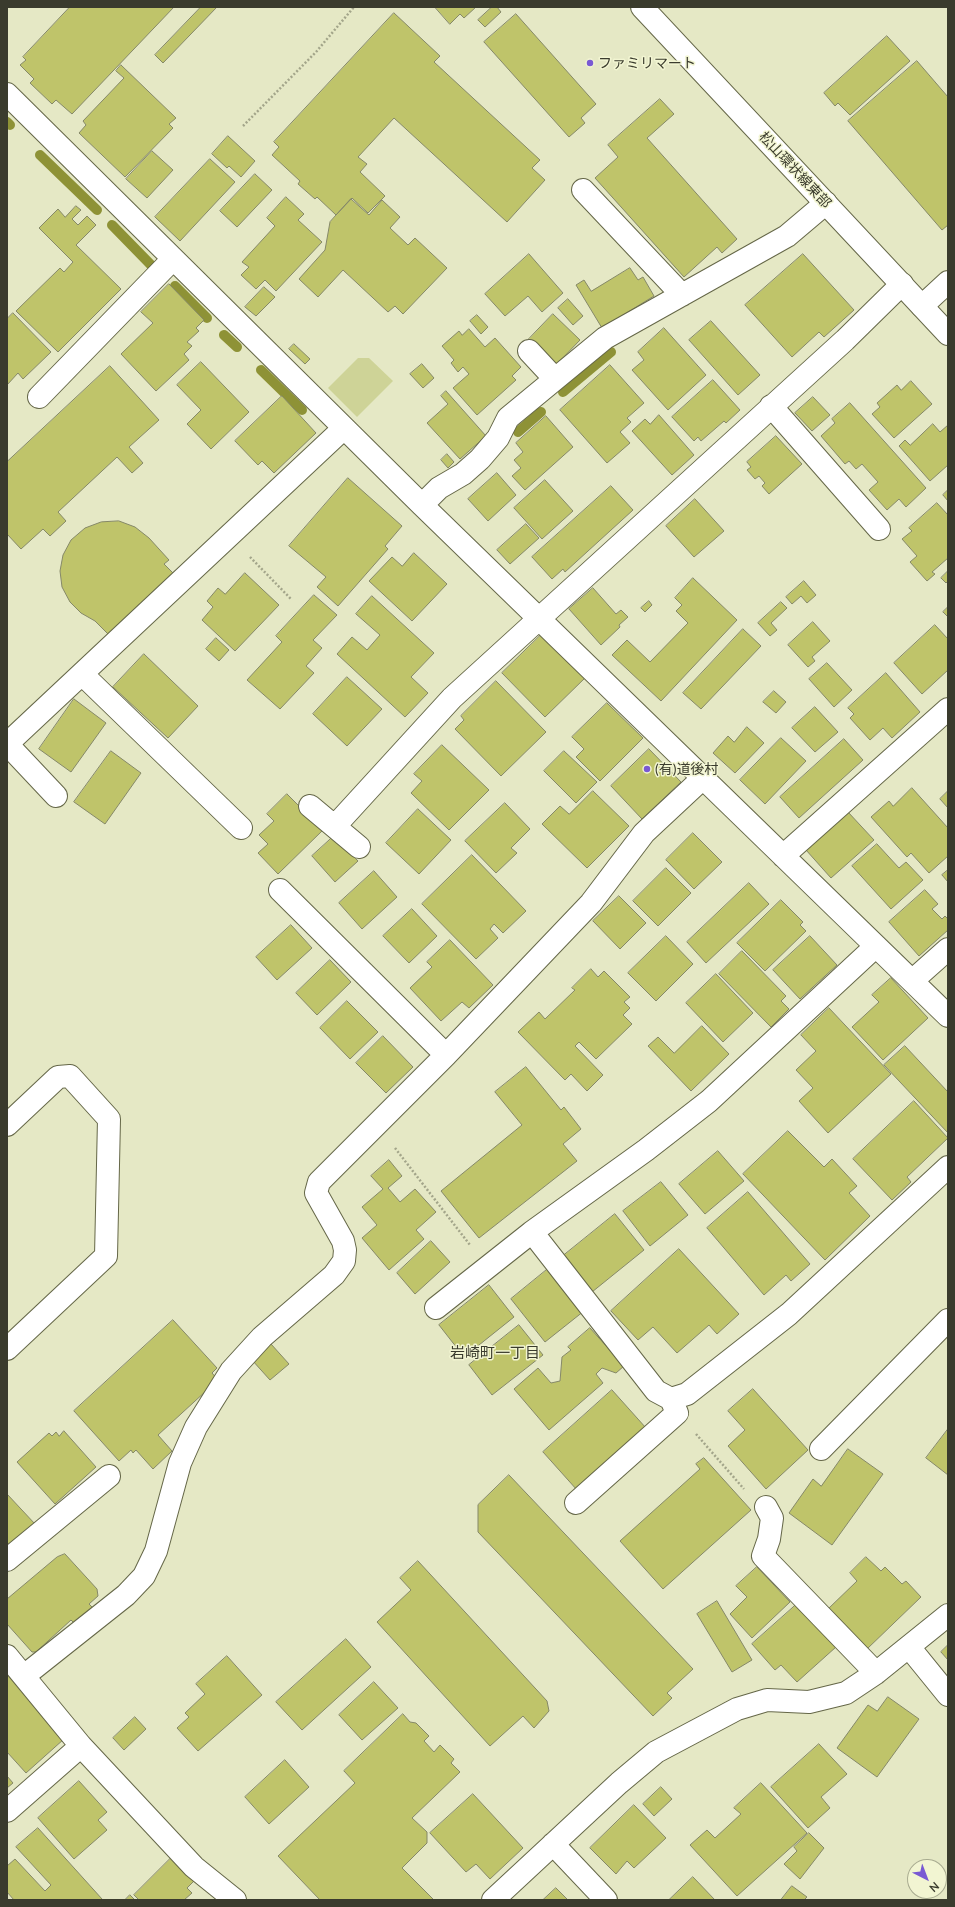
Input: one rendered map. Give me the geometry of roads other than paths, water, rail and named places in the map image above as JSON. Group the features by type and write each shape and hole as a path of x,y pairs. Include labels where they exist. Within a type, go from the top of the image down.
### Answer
{"street":[{"name":"松山環状線東部","path":"642,7 948,334"},
{"path":"7,94 422,505 948,1016"},
{"path":"583,190 682,295"},
{"path":"422,505 439,488 463,474 480,459 498,438 508,418 604,338 787,236 826,203"},
{"path":"39,398 173,259"},
{"path":"922,306 948,282"},
{"path":"335,826 452,698 772,406 902,284"},
{"path":"529,350 555,379"},
{"path":"772,406 879,529"},
{"path":"56,796 7,744 344,428"},
{"path":"82,674 241,828"},
{"path":"783,856 948,709"},
{"path":"24,1676 126,1595 144,1576 156,1551 180,1463 196,1427 231,1371 262,1337 334,1275 344,1261 345,1250 343,1241 316,1193 319,1182 446,1055 591,903 644,833 703,778"},
{"path":"310,806 358,847"},
{"path":"280,890 446,1055"},
{"path":"436,1308 532,1232 646,1150 709,1101 876,946"},
{"path":"912,981 948,949"},
{"path":"7,1125 58,1077 70,1076 109,1119 106,1256 7,1349"},
{"path":"576,1503 687,1394 789,1314 948,1167"},
{"path":"532,1232 656,1391 674,1406"},
{"path":"821,1449 948,1320"},
{"path":"7,1560 109,1476"},
{"path":"766,1507 772,1518 769,1539 763,1556 876,1673"},
{"path":"493,1900 619,1783 656,1752 738,1709 767,1700 809,1702 846,1693 876,1673 948,1615"},
{"path":"909,1647 948,1694"},
{"path":"7,1656 81,1746 221,1896"},
{"path":"7,1811 81,1746"},
{"path":"553,1844 606,1900"}],"waterway":[{"path":"7,122 10,125"},
{"path":"40,155 97,210"},
{"path":"112,225 151,265"},
{"path":"175,286 207,318"},
{"path":"224,335 237,347"},
{"path":"563,392 611,352"},
{"path":"261,370 302,410"},
{"path":"518,432 541,412"}],"place":[{"name":"ファミリマート","path":"590,63"},
{"name":"(有)道後村","path":"647,769"}],"district":[{"name":"岩崎町一丁目","path":"495,1353"}]}
